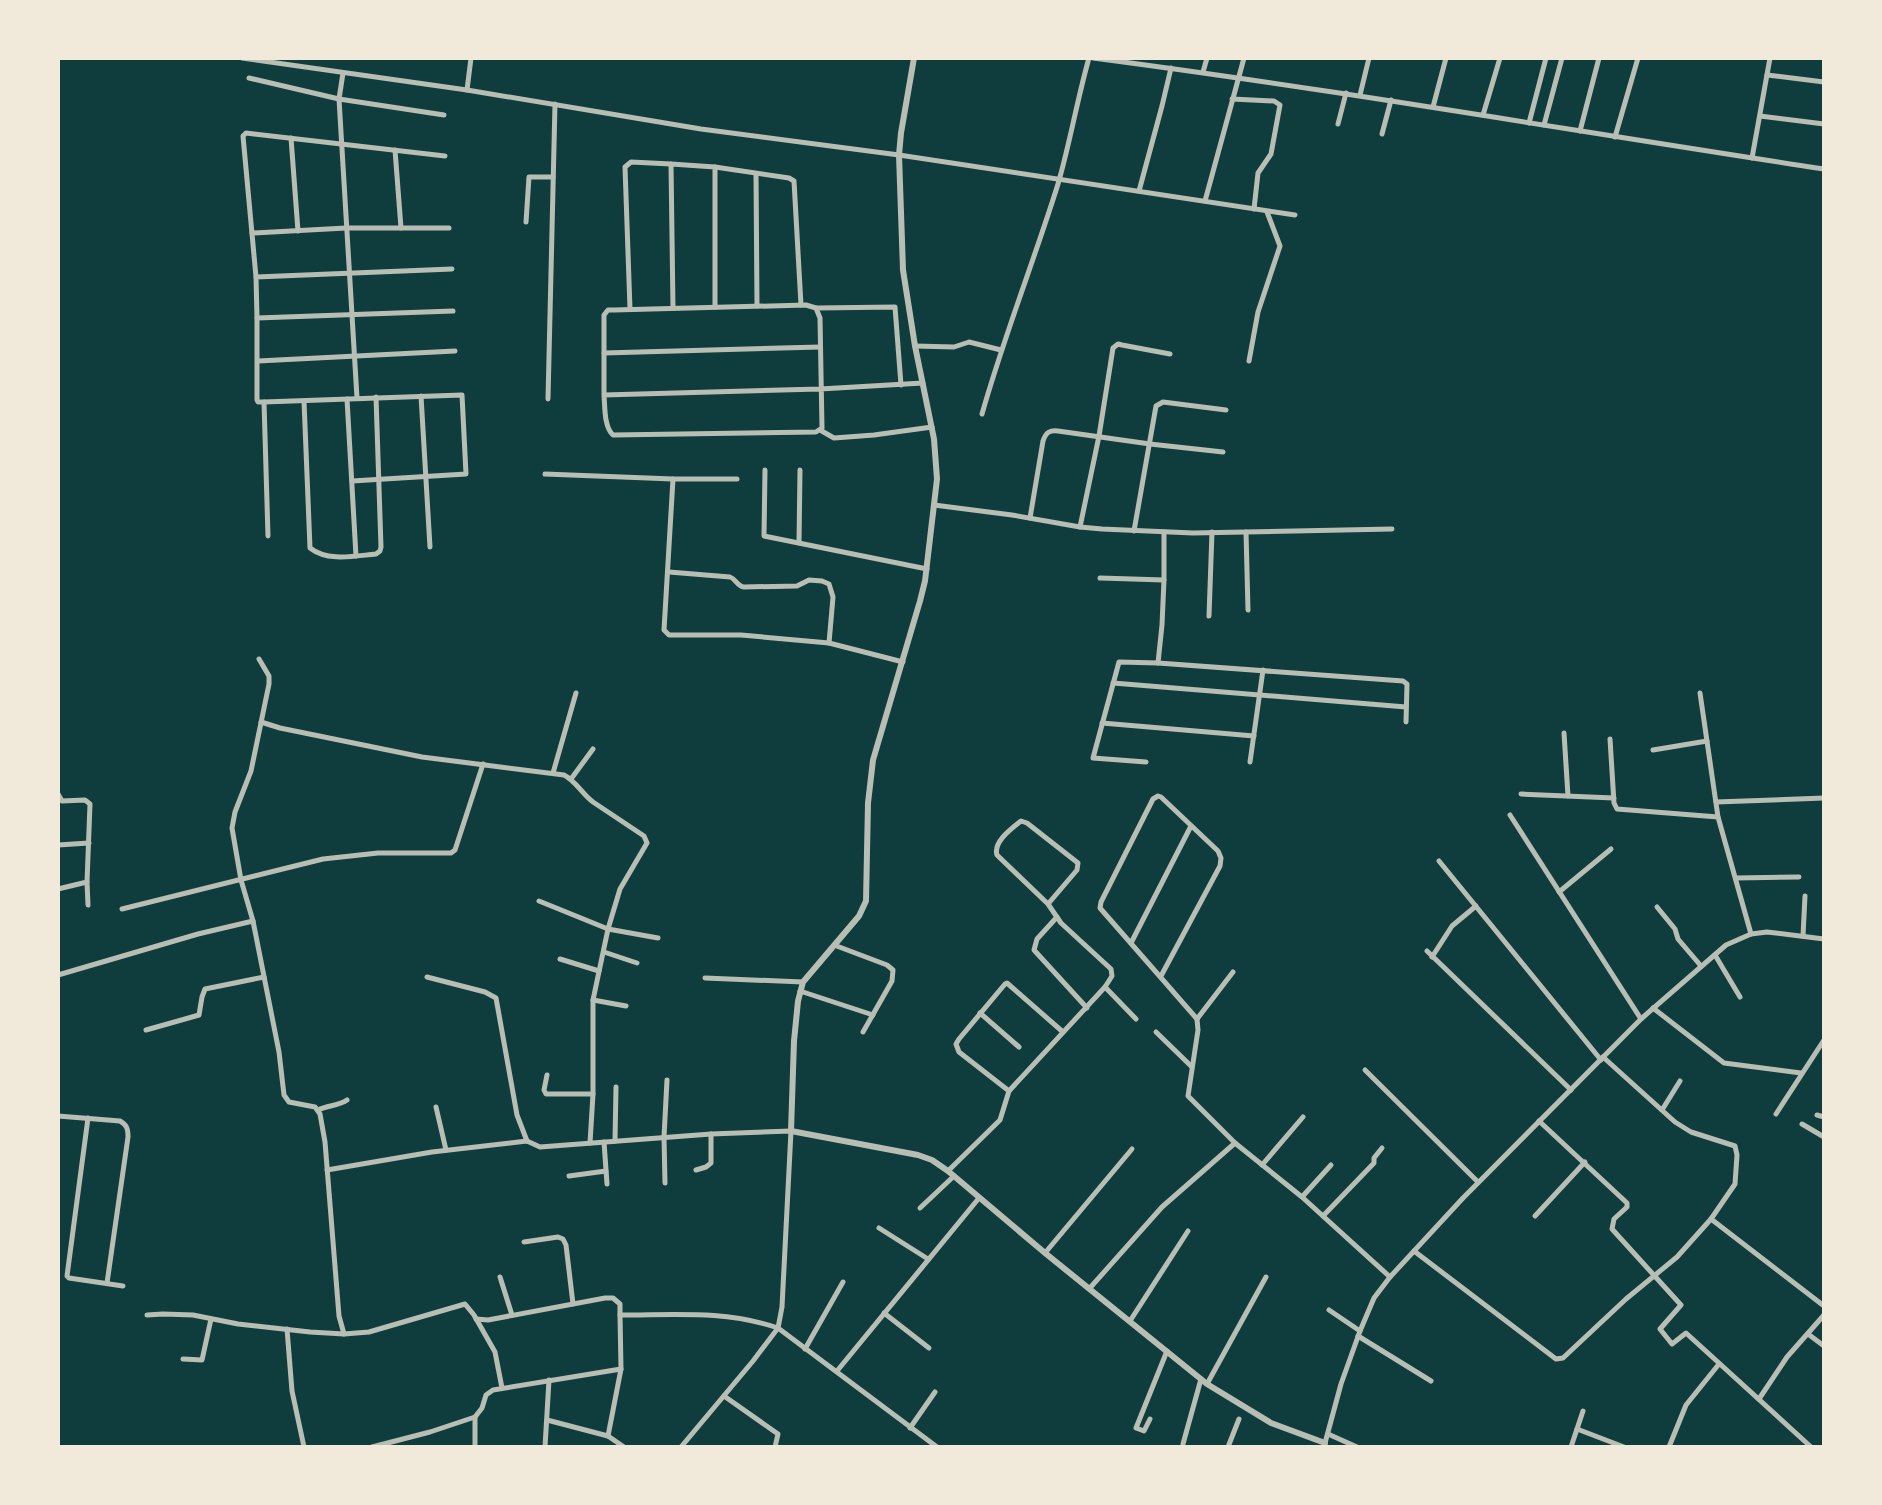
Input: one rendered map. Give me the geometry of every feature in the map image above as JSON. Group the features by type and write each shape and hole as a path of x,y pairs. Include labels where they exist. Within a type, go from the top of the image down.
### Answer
{"street":[{"path":"242,58 467,90 701,129 899,155 1295,215"},
{"path":"467,90 471,58"},
{"path":"681,1447 778,1328 782,1307 794,1041 800,991 803,982 859,916 866,901 868,803 873,760 927,569 936,457 903,270 899,155 914,58"},
{"path":"1203,72 1207,58"},
{"path":"1205,201 1244,58"},
{"path":"1360,95 1369,58"},
{"path":"1433,107 1446,58"},
{"path":"1483,115 1500,58"},
{"path":"1529,123 1546,58"},
{"path":"1544,125 1562,58"},
{"path":"1580,131 1599,58"},
{"path":"1615,137 1638,58"},
{"path":"1752,158 1770,58"},
{"path":"982,414 1059,179 1090,59 1203,72 1346,96 1360,95 1390,103 1433,107 1824,169"},
{"path":"1139,191 1170,70"},
{"path":"343,73 339,95 357,398"},
{"path":"1767,75 1824,82"},
{"path":"249,78 444,115"},
{"path":"1233,96 1274,101 1280,105 1271,154 1258,173 1254,209"},
{"path":"1339,121 1346,96"},
{"path":"1382,134 1390,103"},
{"path":"548,399 555,104"},
{"path":"1760,116 1824,124"},
{"path":"352,481 466,474 462,395 257,401 256,277 243,134 445,156"},
{"path":"291,138 298,231"},
{"path":"395,150 401,228"},
{"path":"630,309 625,167 631,162 715,167 789,178 795,184 801,305"},
{"path":"671,164 673,308"},
{"path":"715,167 715,307"},
{"path":"756,174 757,306"},
{"path":"526,222 529,177 553,177"},
{"path":"1249,361 1258,312 1280,246 1267,211"},
{"path":"252,233 346,228 449,228"},
{"path":"256,277 452,269"},
{"path":"901,385 895,307 816,308 801,305 606,312 604,395 609,432 613,435 820,430 834,438 932,427"},
{"path":"816,308 820,318 820,430"},
{"path":"257,318 453,311"},
{"path":"915,346 954,347 969,342 1001,350"},
{"path":"1080,527 1113,348 1118,344 1170,354"},
{"path":"604,353 820,347"},
{"path":"258,361 455,351"},
{"path":"604,395 923,383"},
{"path":"421,396 430,547"},
{"path":"304,401 310,548 323,556 356,556 376,554 381,547 376,397"},
{"path":"347,399 356,556"},
{"path":"264,402 268,536"},
{"path":"1134,531 1155,409 1161,403 1226,410"},
{"path":"1030,518 1047,433 1058,431 1223,452"},
{"path":"765,470 764,536 927,569"},
{"path":"799,543 800,470"},
{"path":"545,474 737,479"},
{"path":"673,479 664,630 669,635 741,635 829,643 903,662"},
{"path":"934,505 1080,527 1134,531 1392,529"},
{"path":"1158,663 1164,532"},
{"path":"1209,616 1212,532"},
{"path":"1246,532 1248,610"},
{"path":"668,572 730,577 744,587 797,586 809,580 825,582 833,597 829,643"},
{"path":"1100,578 1164,580"},
{"path":"259,659 269,676 269,684 251,771 232,820 232,828 279,1052 284,1095 289,1102 318,1110 325,1142 339,1316 344,1334"},
{"path":"1146,762 1093,758 1119,662 1403,681 1407,684 1406,722"},
{"path":"1250,762 1263,670"},
{"path":"1113,683 1406,707"},
{"path":"553,773 576,693"},
{"path":"1700,693 1718,817 1751,934"},
{"path":"261,722 422,757 553,773 571,779 585,796 644,836 647,841 620,889 593,1000 590,1143"},
{"path":"1102,723 1254,736"},
{"path":"1564,733 1568,796"},
{"path":"1610,739 1615,808 1718,817"},
{"path":"1653,750 1707,741"},
{"path":"571,779 593,749"},
{"path":"122,909 323,859 347,855 451,853 455,850 483,764"},
{"path":"58,794 60,802 88,801 90,804 88,905"},
{"path":"1521,794 1614,798"},
{"path":"1161,976 1220,866 1221,858 1218,851 1158,796 1153,799 1100,905 1101,912 1197,1019 1188,1093 1190,1100 1390,1277"},
{"path":"1716,802 1824,798"},
{"path":"1510,815 1641,1019"},
{"path":"920,1208 1000,1120 1009,1091 1087,1008 1112,976 1111,969 996,852 998,844 1021,821 1076,860 1078,865 1048,904"},
{"path":"1131,943 1191,826"},
{"path":"58,845 89,843"},
{"path":"1559,892 1611,849"},
{"path":"1414,1251 1556,1359 1563,1358 1677,1257 1711,1219 1735,1184 1737,1155 1735,1146 1691,1132 1675,1122 1602,1058 1439,861"},
{"path":"1736,878 1799,877"},
{"path":"58,889 87,882"},
{"path":"1803,936 1805,896"},
{"path":"539,901 608,929 658,938"},
{"path":"1432,957 1452,926 1476,906"},
{"path":"1657,907 1701,966"},
{"path":"1057,917 1037,939 1034,950 1087,1008"},
{"path":"58,975 253,921"},
{"path":"327,1170 446,1150 527,1141 540,1147 791,1131 918,1155 932,1160 951,1174 1204,1382 1271,1423 1325,1445 1341,1384 1374,1298 1478,1182 1641,1019 1726,945 1751,934 1767,932 1824,939"},
{"path":"834,945 893,970 892,981 863,1032"},
{"path":"1427,951 1571,1090"},
{"path":"604,952 637,963"},
{"path":"1715,955 1740,997"},
{"path":"560,959 599,971"},
{"path":"1197,1019 1233,972"},
{"path":"146,1030 199,1015 205,989 264,977"},
{"path":"427,977 485,992 496,998 517,1115 527,1141"},
{"path":"705,978 803,982"},
{"path":"1009,1091 957,1049 957,1042 1006,983 1063,1032"},
{"path":"1105,987 1136,1019"},
{"path":"800,991 873,1015"},
{"path":"593,1000 626,1006"},
{"path":"1653,1008 1724,1063 1801,1073"},
{"path":"980,1013 1019,1047"},
{"path":"1156,1032 1192,1067"},
{"path":"1776,1114 1824,1040"},
{"path":"1365,1070 1478,1182"},
{"path":"547,1075 546,1094 593,1094"},
{"path":"665,1183 667,1080"},
{"path":"1662,1110 1680,1081"},
{"path":"615,1141 616,1087"},
{"path":"318,1110 347,1100"},
{"path":"436,1107 446,1150"},
{"path":"1817,1115 1824,1117"},
{"path":"58,1116 120,1121 127,1128 107,1283"},
{"path":"1262,1165 1303,1117"},
{"path":"88,1118 67,1276 123,1286"},
{"path":"1539,1121 1627,1203 1627,1207 1614,1219 1612,1229 1681,1305 1660,1329 1672,1344 1686,1333 1811,1447"},
{"path":"1802,1124 1824,1137"},
{"path":"696,1170 711,1163 711,1134"},
{"path":"604,1142 607,1184"},
{"path":"1089,1289 1162,1207 1235,1143"},
{"path":"1323,1216 1374,1163 1382,1148"},
{"path":"1045,1253 1132,1149"},
{"path":"1535,1216 1585,1162"},
{"path":"1302,1197 1331,1165"},
{"path":"569,1176 606,1171"},
{"path":"837,1371 979,1198"},
{"path":"1711,1219 1824,1306"},
{"path":"879,1228 928,1259"},
{"path":"1130,1321 1188,1231"},
{"path":"524,1242 563,1239 573,1304"},
{"path":"500,1277 512,1315"},
{"path":"1183,1444 1204,1382 1266,1277"},
{"path":"805,1349 843,1282"},
{"path":"476,1319 488,1320 613,1298 620,1304 621,1369 608,1436"},
{"path":"147,1315 193,1315 344,1334 369,1332 465,1304 495,1352 502,1388"},
{"path":"1329,1310 1431,1381"},
{"path":"884,1313 929,1348"},
{"path":"620,1315 719,1315 752,1319 778,1328 937,1447"},
{"path":"1759,1399 1787,1357 1824,1315"},
{"path":"183,1359 202,1360 211,1319"},
{"path":"287,1329 292,1391 304,1447"},
{"path":"1808,1334 1824,1346"},
{"path":"1150,1419 1144,1431 1136,1428 1167,1351"},
{"path":"1669,1447 1686,1405 1719,1364"},
{"path":"372,1447 475,1417 486,1395 493,1390 621,1369"},
{"path":"545,1447 549,1380"},
{"path":"910,1428 935,1392"},
{"path":"724,1396 777,1433 775,1447"},
{"path":"1571,1447 1583,1411"},
{"path":"475,1417 475,1447"},
{"path":"1228,1447 1239,1419"},
{"path":"547,1420 608,1436 624,1447"},
{"path":"1577,1429 1624,1447"},
{"path":"1328,1434 1357,1447"}]}
